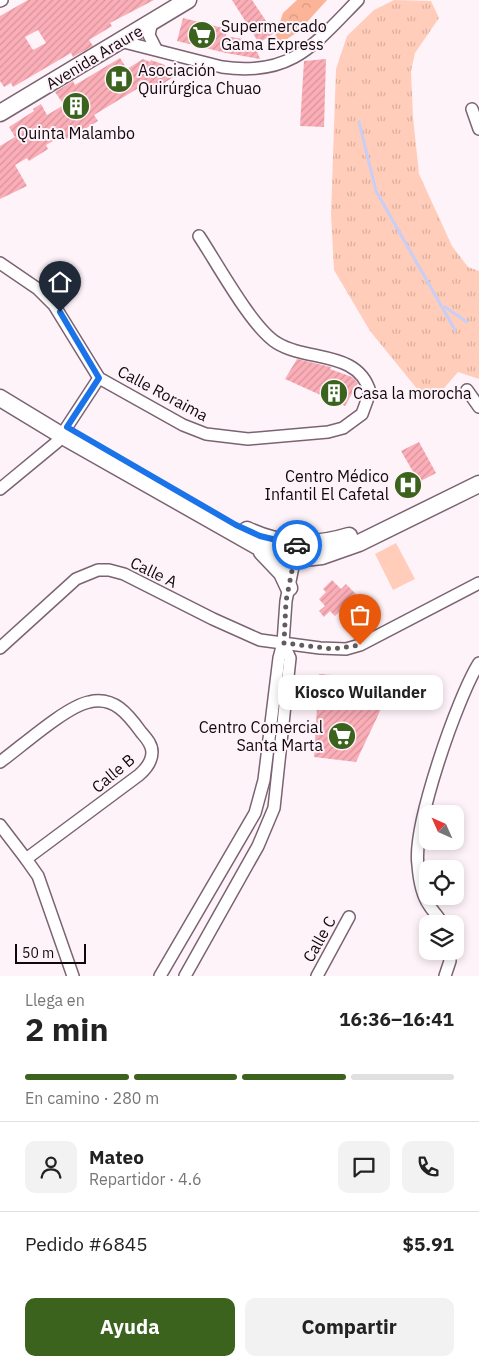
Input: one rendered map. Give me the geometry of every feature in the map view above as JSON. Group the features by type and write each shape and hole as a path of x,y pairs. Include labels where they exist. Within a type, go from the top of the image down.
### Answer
{"street":[{"name":"Avenida Araure","path":"0,113 188,0"},
{"path":"120,41 156,48 222,67 238,69 271,68 297,57 313,45 358,0"},
{"path":"152,21 149,38 156,48"},
{"path":"472,108 479,129"},
{"name":"Calle Roraima","path":"0,263 38,289 50,300 60,312 99,378 183,425 206,434 226,438 284,438 328,432 342,428 362,414 370,392 361,373 340,360 293,351 266,335 199,236"},
{"path":"0,489 58,442 99,378"},
{"path":"0,387 64,431 257,546 279,556 354,534 479,472"},
{"path":"467,390 479,408"},
{"path":"0,398 236,525 296,552 318,557 359,542 479,484"},
{"path":"257,546 282,573 289,588"},
{"path":"160,976 245,834 258,804 264,780 279,658 284,643 289,588 296,552"},
{"name":"Calle A","path":"0,648 76,579 98,570 109,570 124,574 213,619 260,640 326,649 346,649 360,645 479,583"},
{"path":"185,976 258,846 274,808 279,783 290,658 284,643"},
{"path":"436,915 424,895 418,865 417,846 425,805 459,707 479,663"},
{"name":"Calle B","path":"0,762 75,707 96,700 108,702 127,713 150,743 152,752 147,768 26,859"},
{"path":"0,825 38,876 73,976"},
{"name":"Calle C","path":"317,976 349,917"},
{"path":"445,976 450,960"}],"green space":[{"path":"297,0 327,0 298,32 271,49 283,13"},
{"path":"394,0 431,1 439,18 415,53 411,71 413,117 419,174 452,246 468,267 479,271 479,379 458,372 439,394 418,390 370,331 334,270 331,214 336,69 347,36 374,10"},
{"path":"396,543 415,579 393,590 375,554"}],"building":[{"path":"28,0 154,0 110,23 112,26 89,40 93,46 73,57 71,53 13,87 11,83 4,87 0,81 0,16","holes":["38,30 46,43 33,50 25,37"]},
{"path":"232,0 252,0 274,33 259,43"},
{"name":"Supermercado Gama Express","path":"183,18 227,29 226,36 253,41 260,59 177,41"},
{"path":"120,58 127,69 143,59 165,65 164,69 178,74 150,92 145,84 94,115 98,121 62,141 60,137 46,145 48,149 29,161 27,158 15,165 27,186 0,199 0,146 15,137 9,127 34,111 33,109 41,104 47,115 64,105 55,92 73,81 75,85"},
{"path":"326,59 324,127 300,126 304,61"},
{"name":"Casa la morocha","path":"297,359 331,367 330,369 352,377 358,383 345,406 285,379"},
{"path":"419,442 436,473 419,482 401,451"},
{"path":"332,580 341,589 346,584 358,596 353,601 356,603 345,614 341,610 335,616 330,611 324,617 319,611 325,606 319,599 326,592 323,589"},
{"name":"Centro Comercial Santa Marta","path":"319,674 383,679 381,709 356,762 314,757"}],"waterway":[{"path":"359,122 376,191 455,330"},
{"path":"445,307 467,322"}],"way so far":[{"path":"297,545 286,601 284,643 308,648 333,649 346,649 360,645"}],"place":[{"name":"Supermercado Gama Express","path":"202,35"},
{"name":"Asociación Quirúrgica Chuao","path":"119,79"},
{"name":"Quinta Malambo","path":"76,106"},
{"name":"Casa la morocha","path":"334,393"},
{"name":"Centro Médico Infantil El Cafetal","path":"408,485"},
{"name":"Kiosco Wuilander","path":"360,645"},
{"name":"Centro Comercial Santa Marta","path":"342,736"}],"route":[{"path":"60,312 99,378 67,427 224,519 260,536 297,545"}]}
